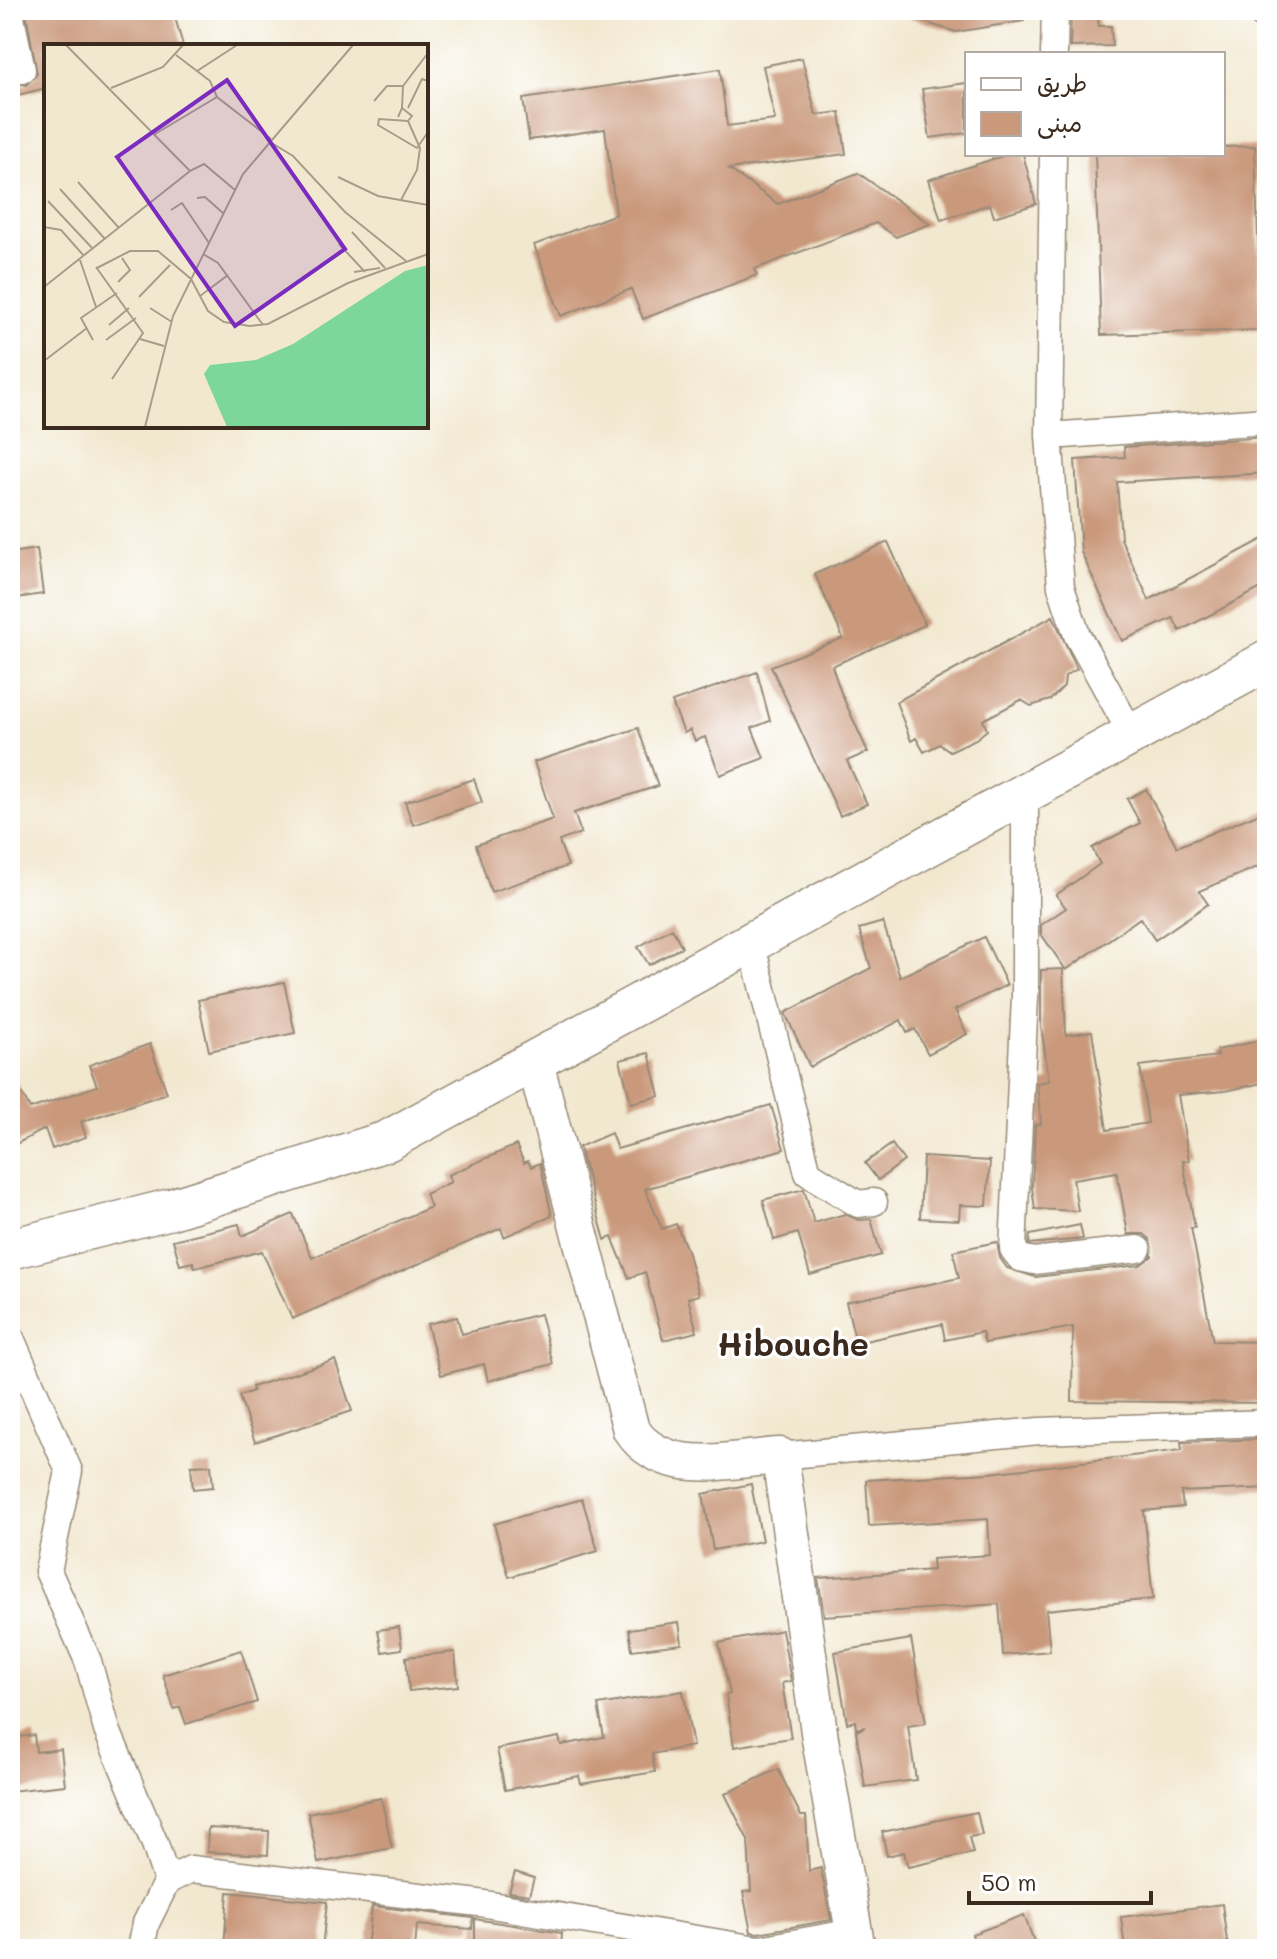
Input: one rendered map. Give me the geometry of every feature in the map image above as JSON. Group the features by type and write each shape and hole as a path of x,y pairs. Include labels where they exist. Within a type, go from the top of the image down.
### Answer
{"main road":[{"path":"10,1249 171,1209 387,1141 1267,661"},
{"path":"535,1062 631,1430 644,1448 678,1463 780,1456 820,1739 855,1940"}],"street":[{"path":"1054,52 1055,10"},
{"path":"1262,10 1267,15"},
{"path":"10,13 22,70"},
{"path":"1053,156 1049,436 1061,587 1077,635 1132,735"},
{"path":"1049,436 1267,421"},
{"path":"1025,794 1025,997 1013,1249 1020,1258 1034,1261 1138,1249"},
{"path":"751,941 808,1173 858,1204 874,1202"},
{"path":"10,1336 69,1471 48,1571 88,1661 107,1730 155,1844 167,1881"},
{"path":"780,1456 1039,1431 1267,1423"},
{"path":"141,1949 146,1923 167,1881 191,1869 479,1903 758,1949 855,1940"}],"building":[{"path":"38,10 173,10 182,44 44,44 44,88 10,97 10,80 26,85 37,74 26,13"},
{"path":"902,10 1023,10 1024,21 956,32 901,15"},
{"path":"1071,10 1097,10 1099,26 1111,26 1112,46 1070,47"},
{"path":"802,58 816,115 840,112 846,154 729,169 778,204 858,173 930,224 896,237 876,223 755,269 757,275 643,319 631,289 561,316 534,245 616,214 605,129 529,140 523,99 720,69 727,126 775,120 763,66"},
{"path":"965,83 965,133 930,138 922,89"},
{"path":"1255,146 1261,330 1101,335 1095,156 1225,156 1225,147"},
{"path":"1003,156 1024,156 1036,204 994,217 990,204 941,220 928,180"},
{"path":"1267,437 1267,473 1117,482 1121,539 1149,600 1267,537 1267,585 1180,631 1173,618 1122,641 1081,552 1075,460 1125,457 1124,447"},
{"path":"888,542 925,625 832,666 868,752 847,761 867,804 840,816 771,666 843,638 815,574"},
{"path":"37,549 43,594 10,599 10,553"},
{"path":"1053,616 1077,669 1065,676 1064,686 1050,700 1031,706 1021,700 983,720 987,730 950,751 940,744 924,752 916,738 911,741 896,702"},
{"path":"757,672 770,721 752,728 764,758 720,775 705,737 695,741 690,730 684,733 672,702"},
{"path":"638,728 658,786 574,813 581,833 559,841 568,866 491,892 476,845 553,819 534,762"},
{"path":"474,779 482,802 413,825 405,802"},
{"path":"1146,789 1177,847 1267,810 1267,863 1199,891 1208,904 1155,940 1140,918 1066,970 1041,934 1041,925 1066,908 1056,895 1100,864 1092,848 1140,823 1127,799"},
{"path":"883,922 900,977 984,937 1007,985 955,1010 967,1034 928,1054 915,1029 907,1033 901,1020 810,1067 785,1013 871,968 859,929"},
{"path":"672,928 682,947 649,965 638,947"},
{"path":"1063,969 1066,1035 1092,1031 1107,1130 1148,1123 1140,1066 1218,1056 1217,1050 1267,1039 1267,1082 1225,1091 1178,1095 1189,1161 1183,1161 1195,1228 1191,1228 1213,1341 1267,1342 1267,1403 1072,1401 1073,1327 985,1343 982,1332 945,1340 942,1324 856,1343 846,1302 959,1278 953,1251 997,1242 1000,1258 1007,1268 1035,1277 1140,1265 1152,1256 1150,1239 1144,1234 1128,1234 1117,1172 1073,1179 1078,1211 1035,1209 1032,1188 1035,1125 1041,1124 1037,1083 1049,1081 1041,1026 1041,970"},
{"path":"284,982 295,1033 209,1051 198,1000"},
{"path":"150,1044 167,1093 81,1122 86,1137 52,1149 45,1129 10,1147 10,1071 30,1109 97,1086 89,1065"},
{"path":"649,1053 660,1096 631,1103 620,1060"},
{"path":"771,1105 784,1149 645,1189 662,1229 676,1224 687,1250 699,1295 688,1298 697,1332 663,1340 645,1272 629,1278 612,1237 605,1240 579,1147 611,1133 617,1149"},
{"path":"892,1144 904,1161 878,1180 865,1163"},
{"path":"516,1145 524,1163 528,1161 531,1167 540,1163 552,1216 504,1237 501,1228 292,1319 262,1251 195,1268 193,1262 180,1265 173,1240 239,1224 242,1236 293,1214 312,1258 431,1207 425,1194 451,1182 448,1175"},
{"path":"923,1157 990,1161 987,1206 960,1205 959,1220 920,1218"},
{"path":"804,1189 814,1223 845,1214 859,1220 871,1219 881,1255 810,1275 798,1233 774,1240 763,1200"},
{"path":"1080,1225 1083,1239 1029,1244 1030,1235"},
{"path":"540,1314 553,1364 488,1381 484,1364 441,1375 427,1324 457,1317 462,1334"},
{"path":"335,1360 352,1411 255,1442 239,1396 253,1391 252,1387"},
{"path":"1267,1439 1267,1488 1181,1492 1183,1507 1144,1511 1153,1599 1046,1610 1050,1651 1003,1655 999,1604 824,1616 818,1578 933,1570 932,1559 990,1555 988,1519 869,1526 866,1480 990,1473 1182,1450 1181,1442"},
{"path":"211,1465 213,1487 193,1489 191,1466"},
{"path":"751,1484 762,1541 713,1550 703,1494"},
{"path":"582,1499 598,1551 509,1577 494,1524"},
{"path":"679,1622 682,1644 632,1650 629,1629"},
{"path":"399,1627 402,1649 382,1652 378,1630"},
{"path":"782,1630 791,1681 782,1683 791,1738 734,1747 726,1695 730,1694 719,1643"},
{"path":"911,1639 926,1723 908,1726 916,1780 865,1787 856,1731 865,1727 856,1729 855,1721 847,1723 835,1652"},
{"path":"241,1650 257,1702 186,1724 180,1707 174,1709 163,1675"},
{"path":"455,1652 458,1686 409,1691 406,1657"},
{"path":"683,1691 693,1746 652,1754 655,1772 581,1784 579,1776 505,1790 497,1749 559,1737 561,1745 604,1737 598,1705"},
{"path":"34,1735 36,1752 61,1749 65,1785 10,1791 10,1738"},
{"path":"778,1769 801,1816 806,1816 809,1871 821,1868 831,1920 751,1932 743,1892 751,1891 748,1840 725,1794"},
{"path":"381,1798 392,1848 318,1863 308,1813"},
{"path":"977,1812 982,1835 969,1837 973,1853 908,1867 904,1852 887,1856 882,1832"},
{"path":"208,1828 269,1831 268,1855 207,1852"},
{"path":"515,1872 534,1878 529,1895 509,1892"},
{"path":"228,1892 327,1902 322,1949 224,1949"},
{"path":"1222,1904 1228,1949 1125,1949 1121,1917"},
{"path":"372,1906 473,1918 472,1929 417,1925 415,1949 367,1949"},
{"path":"1024,1915 1037,1949 977,1949 972,1934"},
{"path":"475,1919 562,1933 561,1949 475,1949"}],"district":[{"name":"Hibouche","path":"793,1345"}]}
